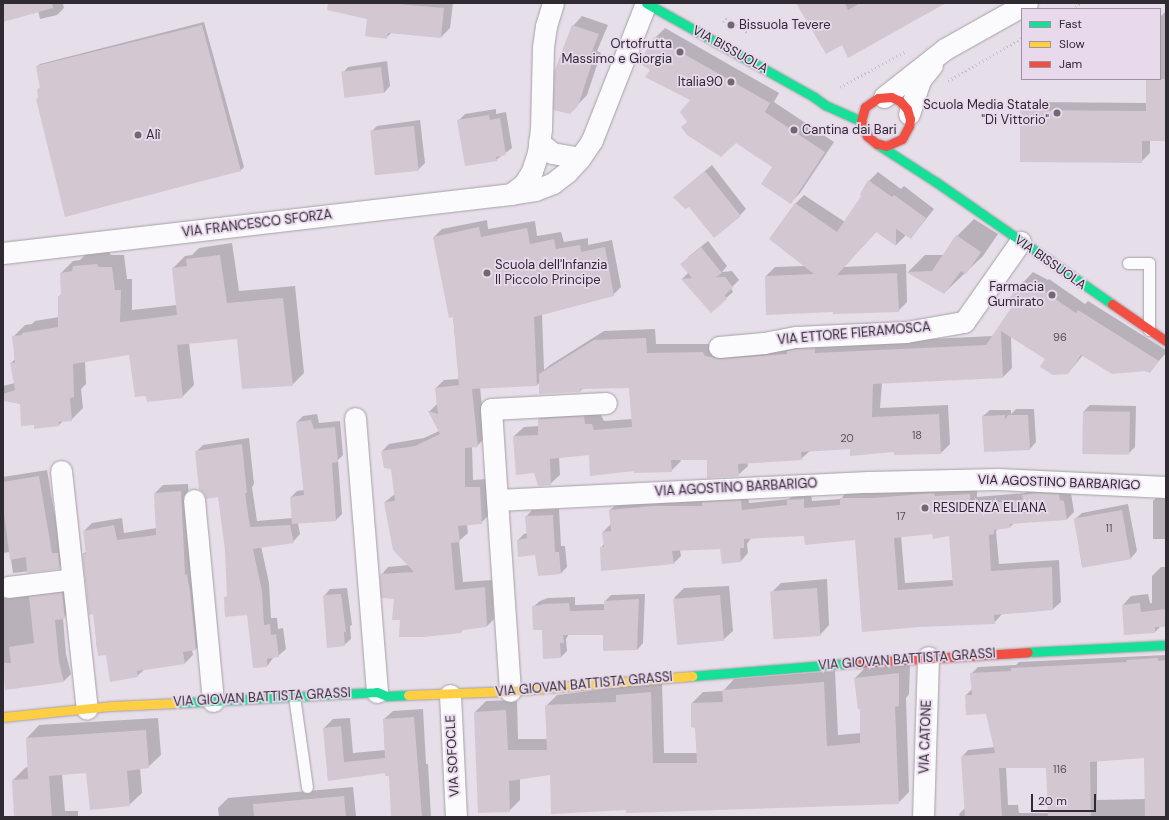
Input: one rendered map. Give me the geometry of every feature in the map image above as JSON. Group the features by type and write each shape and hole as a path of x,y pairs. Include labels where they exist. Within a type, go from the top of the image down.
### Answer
{"street":[{"path":"511,194 524,184 532,171 538,153 543,47 546,26 553,3"},
{"name":"VIA BISSUOLA","path":"646,3 814,97 825,105 861,121 866,136 936,182 1020,242 1149,331 1166,341"},
{"name":"VIA FRANCESCO SFORZA","path":"3,253 535,190 553,183 567,172 580,158 592,140 646,3"},
{"path":"861,121 863,112 876,100 927,67 945,49 1027,3"},
{"path":"876,143 886,146 908,137 909,114 920,80 927,67"},
{"name":"VIA BISSUOLA","path":"814,97 834,99"},
{"path":"855,102 891,97 900,101 909,114"},
{"path":"539,142 552,153 580,158"},
{"name":"VIA BISSUOLA","path":"925,164 936,182"},
{"name":"VIA ETTORE FIERAMOSCA","path":"719,347 764,343 796,337 906,332 964,322 1020,242"},
{"path":"510,691 491,409 606,403"},
{"path":"356,418 376,692"},
{"path":"61,472 87,709"},
{"name":"VIA AGOSTINO BARBARIGO","path":"497,500 860,482 998,479 1166,487"},
{"path":"194,500 213,701"},
{"path":"8,587 73,579"},
{"name":"VIA GIOVAN BATTISTA GRASSI","path":"3,717 87,709 294,696 376,692 387,696 450,695 928,657 1166,645"},
{"name":"VIA CATONE","path":"923,817 928,657"},
{"name":"VIA SOFOCLE","path":"450,695 456,817"}],"lane":[{"path":"1128,263 1149,263 1149,331"},
{"path":"294,696 308,787"}],"path":[{"path":"719,27 726,18 751,35"},
{"path":"835,88 852,82 903,52 908,51 941,80 948,81 1021,39"}],"building":[{"path":"3,3 52,3 53,8 3,22"},
{"path":"328,3 387,3 444,8 441,38 388,33 387,39 365,36 367,19 327,10"},
{"path":"796,3 845,3 848,10 860,3 946,3 848,58 842,45 826,54"},
{"name":"Alì","path":"202,25 241,171 65,217 36,99 38,98 37,89 40,88 36,66"},
{"path":"572,25 599,34 588,61 592,63 578,106 570,114 553,110 554,72"},
{"path":"654,37 770,103 765,112 825,152 791,204 761,184 772,167 736,143 721,157 687,135 681,127 687,122 680,112 690,100 645,77 650,70 639,63"},
{"path":"381,67 384,93 344,98 341,72"},
{"path":"1166,79 1166,141 1142,141 1142,163 1020,162 1020,110 1146,111 1146,80"},
{"path":"489,115 490,120 500,118 506,155 496,157 497,161 465,166 457,120"},
{"path":"414,126 419,171 375,175 370,131"},
{"path":"705,171 741,216 714,238 689,207 685,209 673,197"},
{"path":"868,180 892,197 894,195 926,218 911,239 896,229 896,246 876,232 837,275 897,273 899,312 833,314 833,312 766,315 765,276 814,274 769,239 795,203 837,232 861,196 860,194"},
{"path":"479,227 481,237 527,228 530,244 554,239 556,249 580,245 581,252 605,247 614,296 534,317 537,386 472,389 478,447 465,448 465,487 480,487 482,524 458,526 460,542 451,543 455,590 485,587 487,627 462,630 461,633 424,637 399,637 400,620 392,620 394,599 381,598 380,574 414,572 393,550 384,502 395,501 391,469 384,468 381,451 415,446 440,434 428,411 438,414 435,388 459,385 453,317 449,318 433,237"},
{"path":"956,235 981,252 966,274 961,271 944,294 906,272 932,271"},
{"path":"701,247 722,273 716,277 725,277 733,287 725,295 727,299 711,313 681,279 692,278 680,264"},
{"path":"220,255 227,303 283,298 293,386 242,389 237,339 177,345 183,398 147,402 146,396 135,397 129,355 73,364 74,397 70,398 72,421 59,422 59,426 34,429 34,425 21,426 20,404 3,401 3,394 15,390 10,362 15,363 12,336 58,327 58,296 61,296 60,273 72,271 73,266 97,264 99,267 112,267 115,290 121,290 120,322 177,315 172,268 187,266 186,259"},
{"path":"1023,281 1038,289 1039,288 1076,313 1078,310 1159,361 1150,373 1145,371 1112,374 1081,355 1068,374 1053,375 1040,367 1045,359 1001,331 1003,378 873,384 872,417 939,414 941,454 894,455 894,452 850,456 850,449 801,452 802,460 738,464 739,476 707,478 707,460 671,460 672,472 634,473 634,471 590,476 589,455 550,459 551,485 538,486 534,473 516,475 513,436 538,435 538,419 584,416 585,424 592,424 594,430 632,427 629,388 580,389 581,392 539,394 539,374 594,340 646,338 647,353 703,352 705,356 720,359 787,354 787,351 815,348 815,353 986,345 1011,308 1005,305 1016,289 1019,289"},
{"path":"1083,411 1130,412 1129,455 1082,454"},
{"path":"1005,415 1005,420 1008,415 1028,415 1030,450 984,452 982,416"},
{"path":"311,420 314,429 335,427 338,462 332,463 336,521 292,524 290,497 304,495 296,422"},
{"path":"242,444 247,493 245,493 250,527 290,525 294,543 253,549 262,591 264,625 270,624 271,635 276,634 279,657 267,659 267,667 253,668 247,615 225,617 224,597 227,597 225,550 218,497 206,499 204,493 199,489 195,451"},
{"path":"39,476 52,553 58,553 60,569 27,573 26,557 10,560 3,505 3,482"},
{"path":"181,491 185,575 187,574 190,592 196,650 183,652 185,664 137,671 138,677 110,682 106,655 98,656 93,614 89,615 82,554 86,554 83,531 114,525 117,540 156,535 154,493"},
{"path":"934,493 935,496 970,494 970,504 1023,500 1022,495 1037,493 1059,494 1060,500 1064,501 1067,520 1010,524 1010,528 994,530 994,534 989,535 991,571 1052,567 1053,610 994,615 995,624 919,627 862,632 855,540 805,545 804,536 744,539 744,548 740,548 741,562 722,564 720,549 672,551 674,564 601,571 600,547 604,547 602,532 611,531 609,510 653,506 702,506 702,502 741,500 742,510 787,505 787,500 804,499 804,508 840,505 840,498 874,498","holes":["932,534 933,539 949,536 953,586 898,590 894,538"]},
{"path":"1122,510 1131,559 1082,568 1074,519"},
{"path":"553,515 555,552 559,552 561,574 538,576 535,555 518,557 517,540 527,538 525,516"},
{"path":"817,588 820,636 773,639 770,591"},
{"path":"62,592 65,619 55,620 59,662 64,682 5,690 3,663 11,663 9,647 34,643 29,596"},
{"path":"341,594 346,632 344,632 345,646 327,648 323,595"},
{"path":"720,595 724,641 677,645 673,599"},
{"path":"639,599 637,650 603,651 603,635 563,635 564,643 560,643 561,658 543,659 542,630 533,630 532,606 542,605 541,604 569,603 570,611 604,610 604,601"},
{"path":"1140,603 1141,612 1166,609 1166,627 1155,627 1155,633 1124,635 1122,605"},
{"path":"1158,658 1158,661 1166,660 1166,817 1145,817 1144,758 1090,762 1091,817 1048,817 1046,768 999,768 1002,817 965,817 961,756 995,753 986,714 966,715 965,695 972,695 970,673 1011,671 1011,668 1127,662 1126,660"},
{"path":"899,673 899,706 895,707 899,804 626,813 626,810 551,814 550,775 509,781 510,812 478,813 474,712 506,710 508,750 547,750 545,705 616,702 616,695 651,692 653,763 697,763 695,728 691,727 691,703 723,702 722,690 824,682 827,746 860,743 860,709 858,709 854,678"},
{"path":"414,717 422,817 391,817 389,776 385,776 385,773 328,781 323,728 341,726 344,762 385,758 383,719"},
{"path":"146,730 149,768 127,771 130,806 90,810 86,773 49,776 52,817 14,817 12,780 28,779 26,738"},
{"path":"344,796 346,817 254,817 253,804"}],"traffic: fast":[{"path":"646,3 814,97 825,105 861,121"},
{"path":"877,144 936,182 1112,304"},
{"path":"1028,652 1166,645"},
{"path":"692,676 855,663"},
{"path":"176,703 377,692 387,696 408,695"}],"traffic: slow":[{"path":"408,695 510,691 692,676"},
{"path":"3,717 112,706 176,703"}],"traffic: jam":[{"path":"876,143 886,146 902,139 909,126 910,119 907,109 900,101 891,97 878,98 865,107 861,121 867,136 877,144"},
{"path":"1112,304 1166,341"},
{"path":"855,663 1028,652"}],"place":[{"name":"Bissuola Tevere","path":"731,25"},
{"name":"Ortofrutta Massimo e Giorgia","path":"680,52"},
{"name":"Italia90","path":"731,82"},
{"name":"Scuola Media Statale \"Di Vittorio\"","path":"1057,113"},
{"name":"Cantina dai Bari","path":"794,130"},
{"name":"Alì","path":"138,135"},
{"name":"Scuola dell'Infanzia Il Piccolo Principe","path":"487,273"},
{"name":"Farmacia Gumirato","path":"1052,295"},
{"name":"RESIDENZA ELIANA","path":"925,508"}]}
